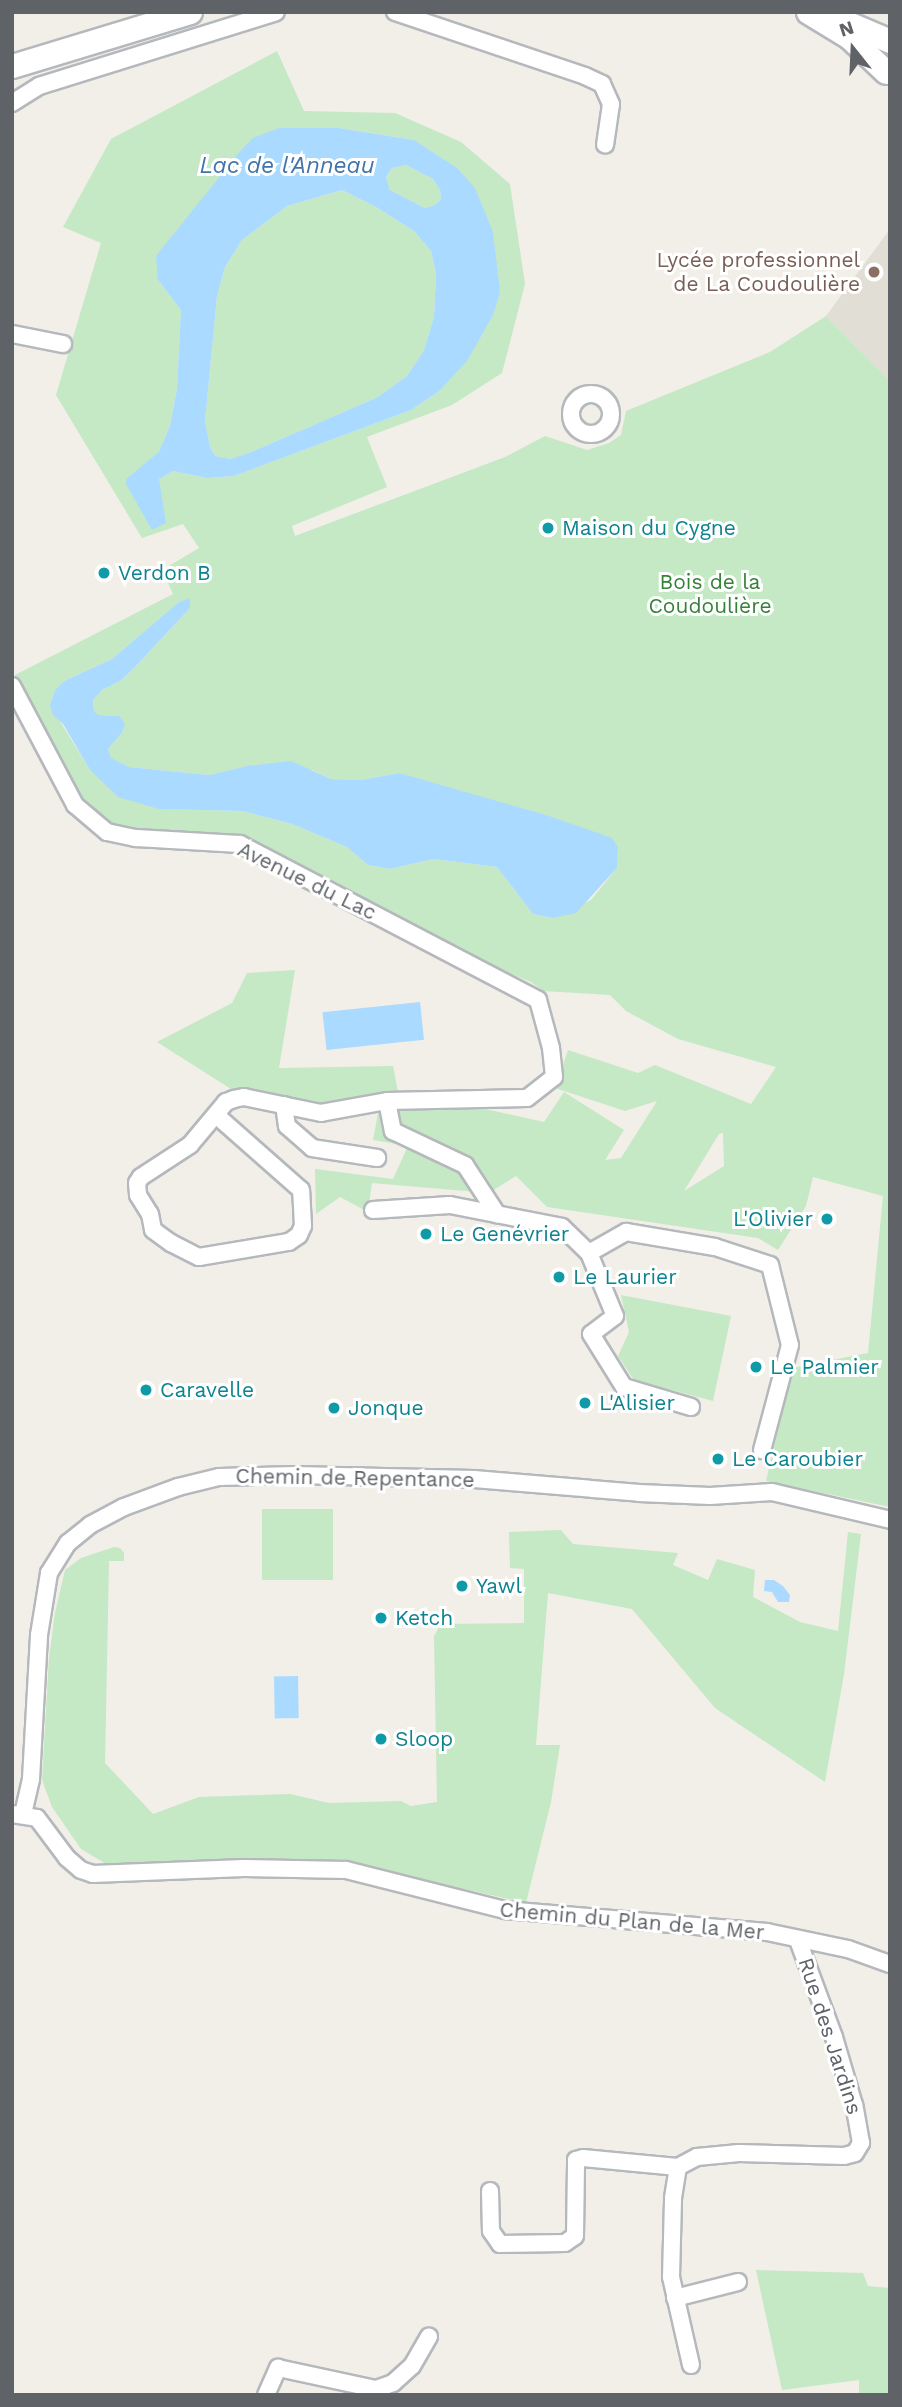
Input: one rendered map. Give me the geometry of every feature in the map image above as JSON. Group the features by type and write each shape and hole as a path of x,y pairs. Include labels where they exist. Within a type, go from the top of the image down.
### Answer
{"street":[{"path":"12,66 190,12"},
{"path":"12,103 39,86 276,12"},
{"path":"395,12 585,76 602,85 611,104 605,145"},
{"path":"808,12 849,37 888,76"},
{"path":"826,12 890,41"},
{"path":"888,76 884,55 890,46"},
{"path":"12,334 63,344"},
{"name":"Avenue du Lac","path":"12,686 75,805 107,832 136,838 240,844 538,1000 551,1048 554,1077 527,1098 387,1101"},
{"path":"216,1114 301,1190 303,1226 294,1239 276,1246 204,1257 171,1243 153,1230 150,1214 138,1195 136,1184 141,1177 190,1144 226,1102 238,1098 321,1113 387,1101 393,1131 465,1166 497,1214"},
{"path":"284,1105 287,1126 312,1148 377,1158"},
{"path":"373,1210 450,1205 562,1227 589,1253 615,1316 591,1334 624,1387 691,1407"},
{"path":"589,1253 626,1232 715,1247 770,1265 790,1345 762,1450"},
{"name":"Chemin de Repentance","path":"16,1816 31,1779 39,1635 49,1573 68,1543 90,1525 124,1507 178,1486 219,1477 295,1475 474,1479 639,1493 710,1496 772,1492 809,1498 890,1520"},
{"name":"Chemin du Plan de la Mer","path":"16,1816 37,1818 67,1858 81,1870 93,1874 244,1868 346,1870 505,1910 767,1932 848,1949 890,1964"},
{"name":"Rue des Jardins","path":"678,2167 697,2157 739,2153 844,2156 855,2153 862,2144 855,2105 834,2037 798,1940"},
{"path":"490,2192 491,2231 500,2244 565,2243 575,2236 576,2160 583,2158 678,2167 673,2198 671,2277 691,2365"},
{"path":"676,2298 738,2282"},
{"path":"266,2395 278,2368 376,2389 393,2383 412,2366 429,2337"}],"shaded area":[{"name":"Lycée professionnel de La Coudoulière","path":"890,229 890,381 826,316"}],"green space":[{"name":"Bois de la Coudoulière","path":"277,51 304,111 395,113 461,142 510,184 525,284 502,373 452,405 367,437 387,487 292,526 295,536 505,457 545,436 587,450 609,443 621,435 626,411 770,352 826,316 890,381 890,1507 766,1481 792,1368 868,1353 883,1196 813,1177 806,1206 778,1250 758,1238 547,1207 516,1176 489,1193 372,1183 368,1212 340,1197 316,1214 315,1169 393,1179 408,1146 373,1140 378,1113 468,1105 544,1122 564,1092 624,1130 605,1160 621,1158 657,1101 625,1111 555,1088 568,1050 638,1073 655,1065 751,1104 776,1067 678,1039 626,1011 610,995 543,991 531,982 469,957 237,839 141,834 110,826 83,802 15,675 173,594 162,570 199,548 183,524 142,538 56,395 101,243 63,227 111,139","holes":["279,128 339,128 414,140 500,292 438,392 411,410 234,476 207,478 173,471 159,479 159,484 127,478 159,453 170,426 177,389 181,310 158,280 241,150","190,599 190,608 134,668 120,681 102,690 93,700 94,711 99,715 119,716 121,734 108,749 110,758 129,767 209,775 247,766 312,770 331,779 361,780 399,773 618,847 617,868 591,900 553,918 533,914 497,867 433,859 390,869 368,865 347,847 292,824 243,811 159,809 90,770 50,705 55,690 64,681 112,659 179,602","723,1133 724,1166 684,1191 719,1134"]},
{"path":"406,165 433,179 440,190 441,199 435,205 425,208 390,190 386,179 392,168"},
{"path":"342,190 414,231 431,251 436,274 434,317 424,350 407,376 376,398 251,452 230,459 215,456 210,447 205,421 217,296 225,267 242,240 287,206"},
{"path":"295,970 279,1068 393,1066 398,1092 319,1104 231,1089 157,1042 232,1003 247,973"},
{"path":"621,1295 731,1316 713,1401 634,1380 618,1356 629,1332"},
{"path":"262,1509 333,1509 333,1580 262,1580"},
{"path":"561,1530 573,1544 678,1553 673,1565 708,1580 717,1559 755,1570 753,1597 800,1622 838,1631 848,1532 861,1534 844,1674 825,1782 715,1708 632,1609 548,1593 536,1745 560,1745 551,1802 526,1903 354,1864 108,1865 81,1849 52,1807 42,1780 49,1658 55,1613 65,1570 81,1558 114,1547 120,1548 124,1553 124,1561 109,1561 105,1763 153,1814 199,1797 290,1794 329,1803 401,1801 411,1806 437,1802 434,1636 441,1624 524,1623 524,1569 510,1568 509,1532"},
{"path":"756,2270 863,2273 868,2286 890,2288 890,2395 859,2395 859,2380 782,2390"}],"water":[{"name":"Lac de l'Anneau","path":"279,128 339,128 414,140 457,168 475,188 493,232 500,292 493,315 467,361 438,392 411,410 234,476 207,478 173,471 159,479 166,523 152,530 126,484 127,478 159,452 170,426 177,389 181,310 158,280 156,256 253,138","holes":["406,165 433,179 440,190 441,199 435,205 425,208 390,190 386,178 392,168","342,190 414,231 431,251 436,274 434,317 424,350 407,376 376,398 251,452 230,459 215,456 210,447 205,421 217,296 225,267 242,240 287,206"]},
{"path":"190,598 190,608 134,668 120,681 102,690 93,700 94,711 99,715 119,716 125,724 121,734 108,749 111,758 129,767 209,775 247,766 291,761 331,779 361,780 399,773 546,815 612,838 618,847 617,868 576,913 553,918 533,914 497,867 433,859 390,869 368,865 347,847 292,824 243,811 159,809 118,797 90,770 63,724 53,715 50,705 55,690 64,681 112,659 179,602"},
{"path":"420,1002 424,1040 327,1050 323,1012"},
{"path":"765,1580 774,1580 783,1586 790,1595 789,1602 778,1602 772,1592 764,1591"},
{"path":"274,1676 298,1676 299,1718 275,1718"}],"place":[{"name":"Lycée professionnel de La Coudoulière","path":"874,272"},
{"name":"Maison du Cygne","path":"548,528"},
{"name":"Verdon B","path":"104,573"},
{"name":"L'Olivier","path":"827,1219"},
{"name":"Le Genévrier","path":"426,1234"},
{"name":"Le Laurier","path":"559,1277"},
{"name":"Le Palmier","path":"756,1367"},
{"name":"Caravelle","path":"146,1390"},
{"name":"L'Alisier","path":"585,1403"},
{"name":"Jonque","path":"334,1408"},
{"name":"Le Caroubier","path":"718,1459"},
{"name":"Yawl","path":"462,1586"},
{"name":"Ketch","path":"381,1618"},
{"name":"Sloop","path":"381,1739"}]}
